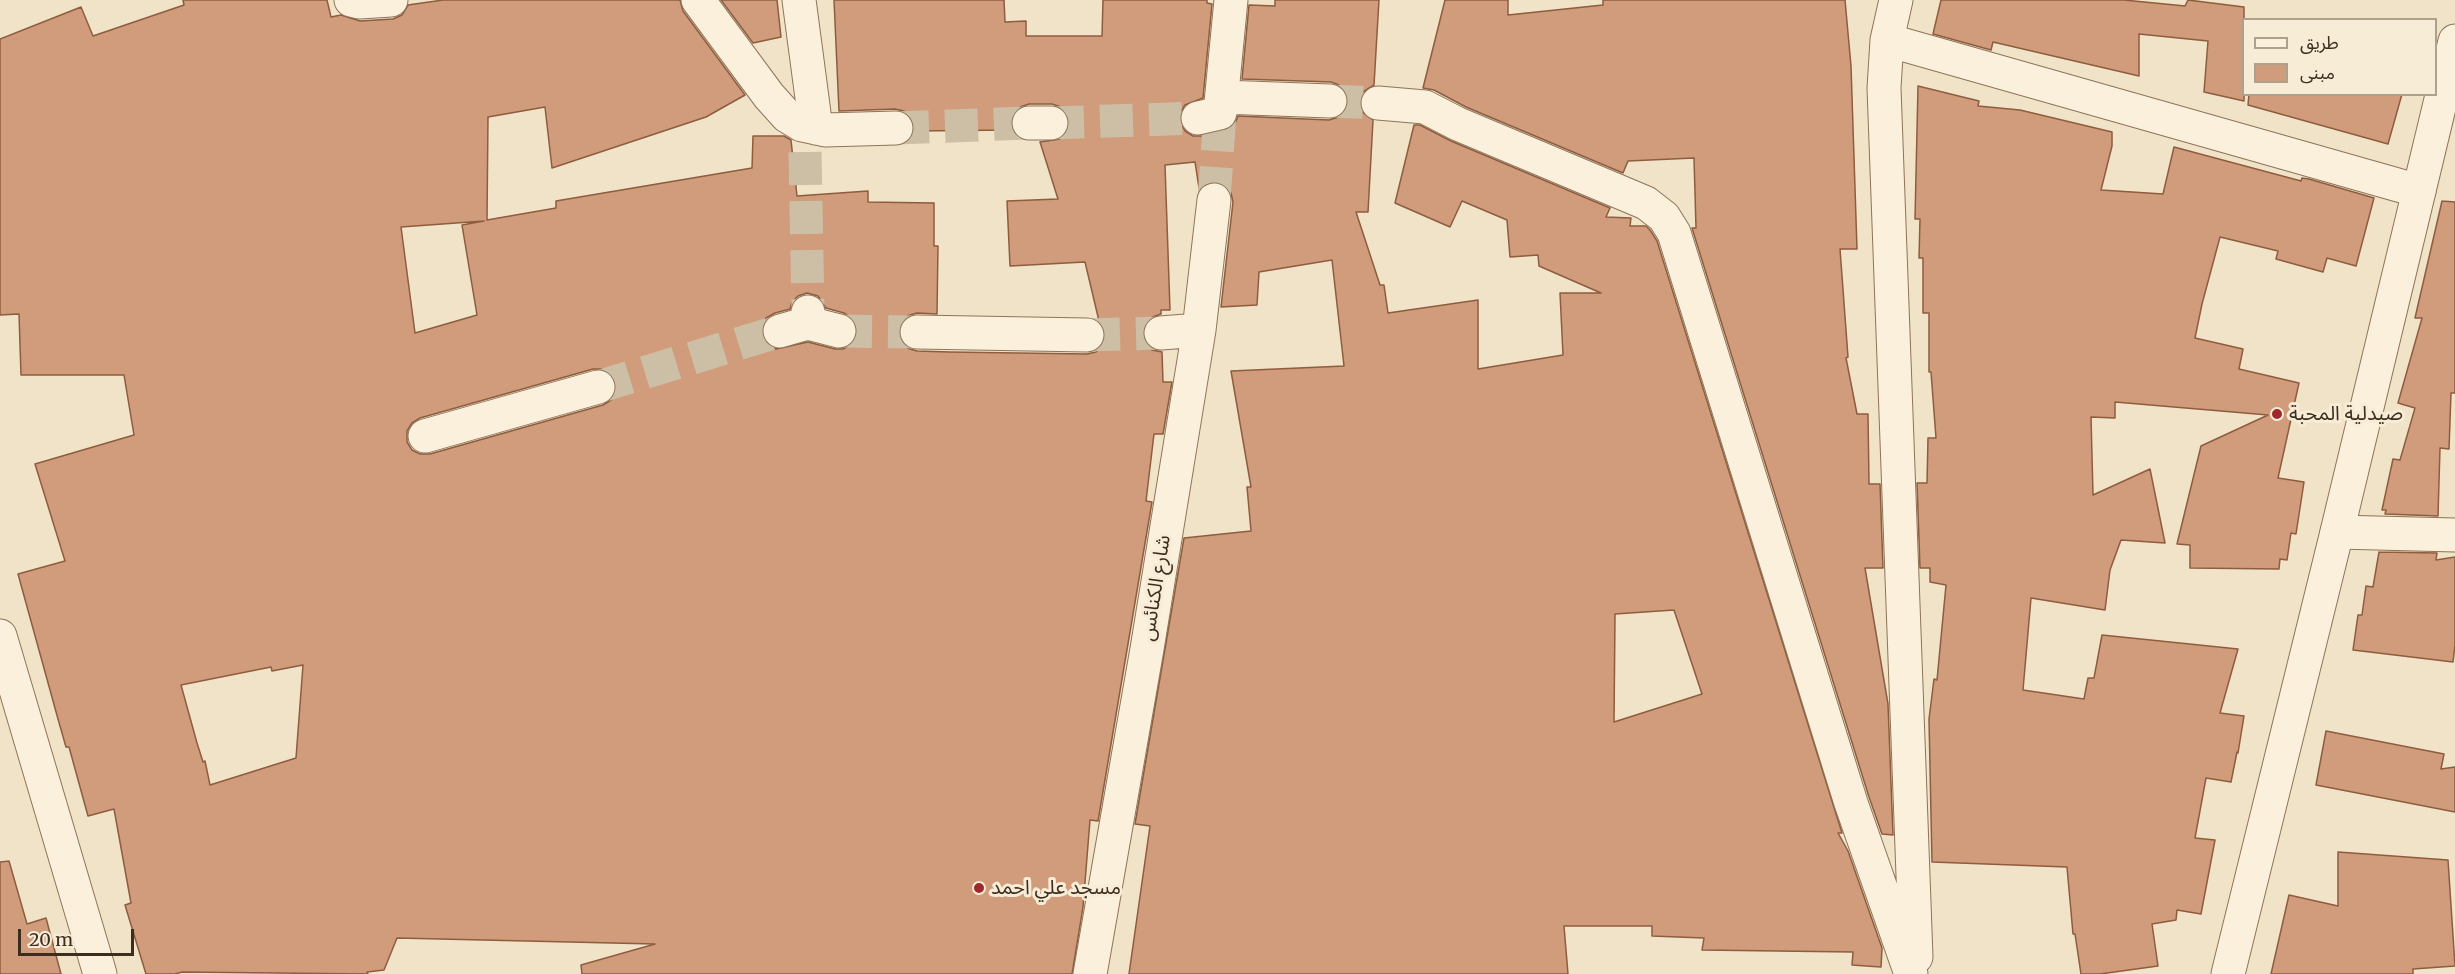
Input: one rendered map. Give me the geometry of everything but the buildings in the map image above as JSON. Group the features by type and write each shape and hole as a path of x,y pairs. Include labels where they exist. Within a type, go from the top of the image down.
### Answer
{"street":[{"path":"351,0 359,2 391,0"},
{"path":"698,0 769,96 808,135"},
{"path":"799,0 808,135"},
{"path":"1231,0 1213,109 1330,101"},
{"path":"1896,0 1887,40 1884,88 1917,974"},
{"path":"1887,40 2419,191"},
{"path":"2228,974 2455,41"},
{"path":"1378,103 1425,107 1458,124 1646,203 1664,217 1674,233 1851,803 1911,974"},
{"path":"808,135 825,130 896,128"},
{"name":"شارع الكنائس","path":"1090,974 1147,649 1199,330 1214,200"},
{"path":"799,322 839,331"},
{"path":"1161,333 1199,330"},
{"path":"917,332 1088,335"},
{"path":"425,436 598,387"},
{"path":"2337,532 2455,535"},
{"path":"1,640 95,972"}],"tunnel":[{"path":"1330,101 1378,103"},
{"path":"1214,200 1220,113"},
{"path":"1051,123 1198,118"},
{"path":"896,128 1029,123"},
{"path":"805,152 808,312"},
{"path":"598,387 780,331"},
{"path":"839,331 917,332"},
{"path":"1087,335 1161,333"}],"place":[{"name":"صيدلية المحبة","path":"2277,414"},
{"name":"مسجد علي احمد","path":"979,888"}]}
